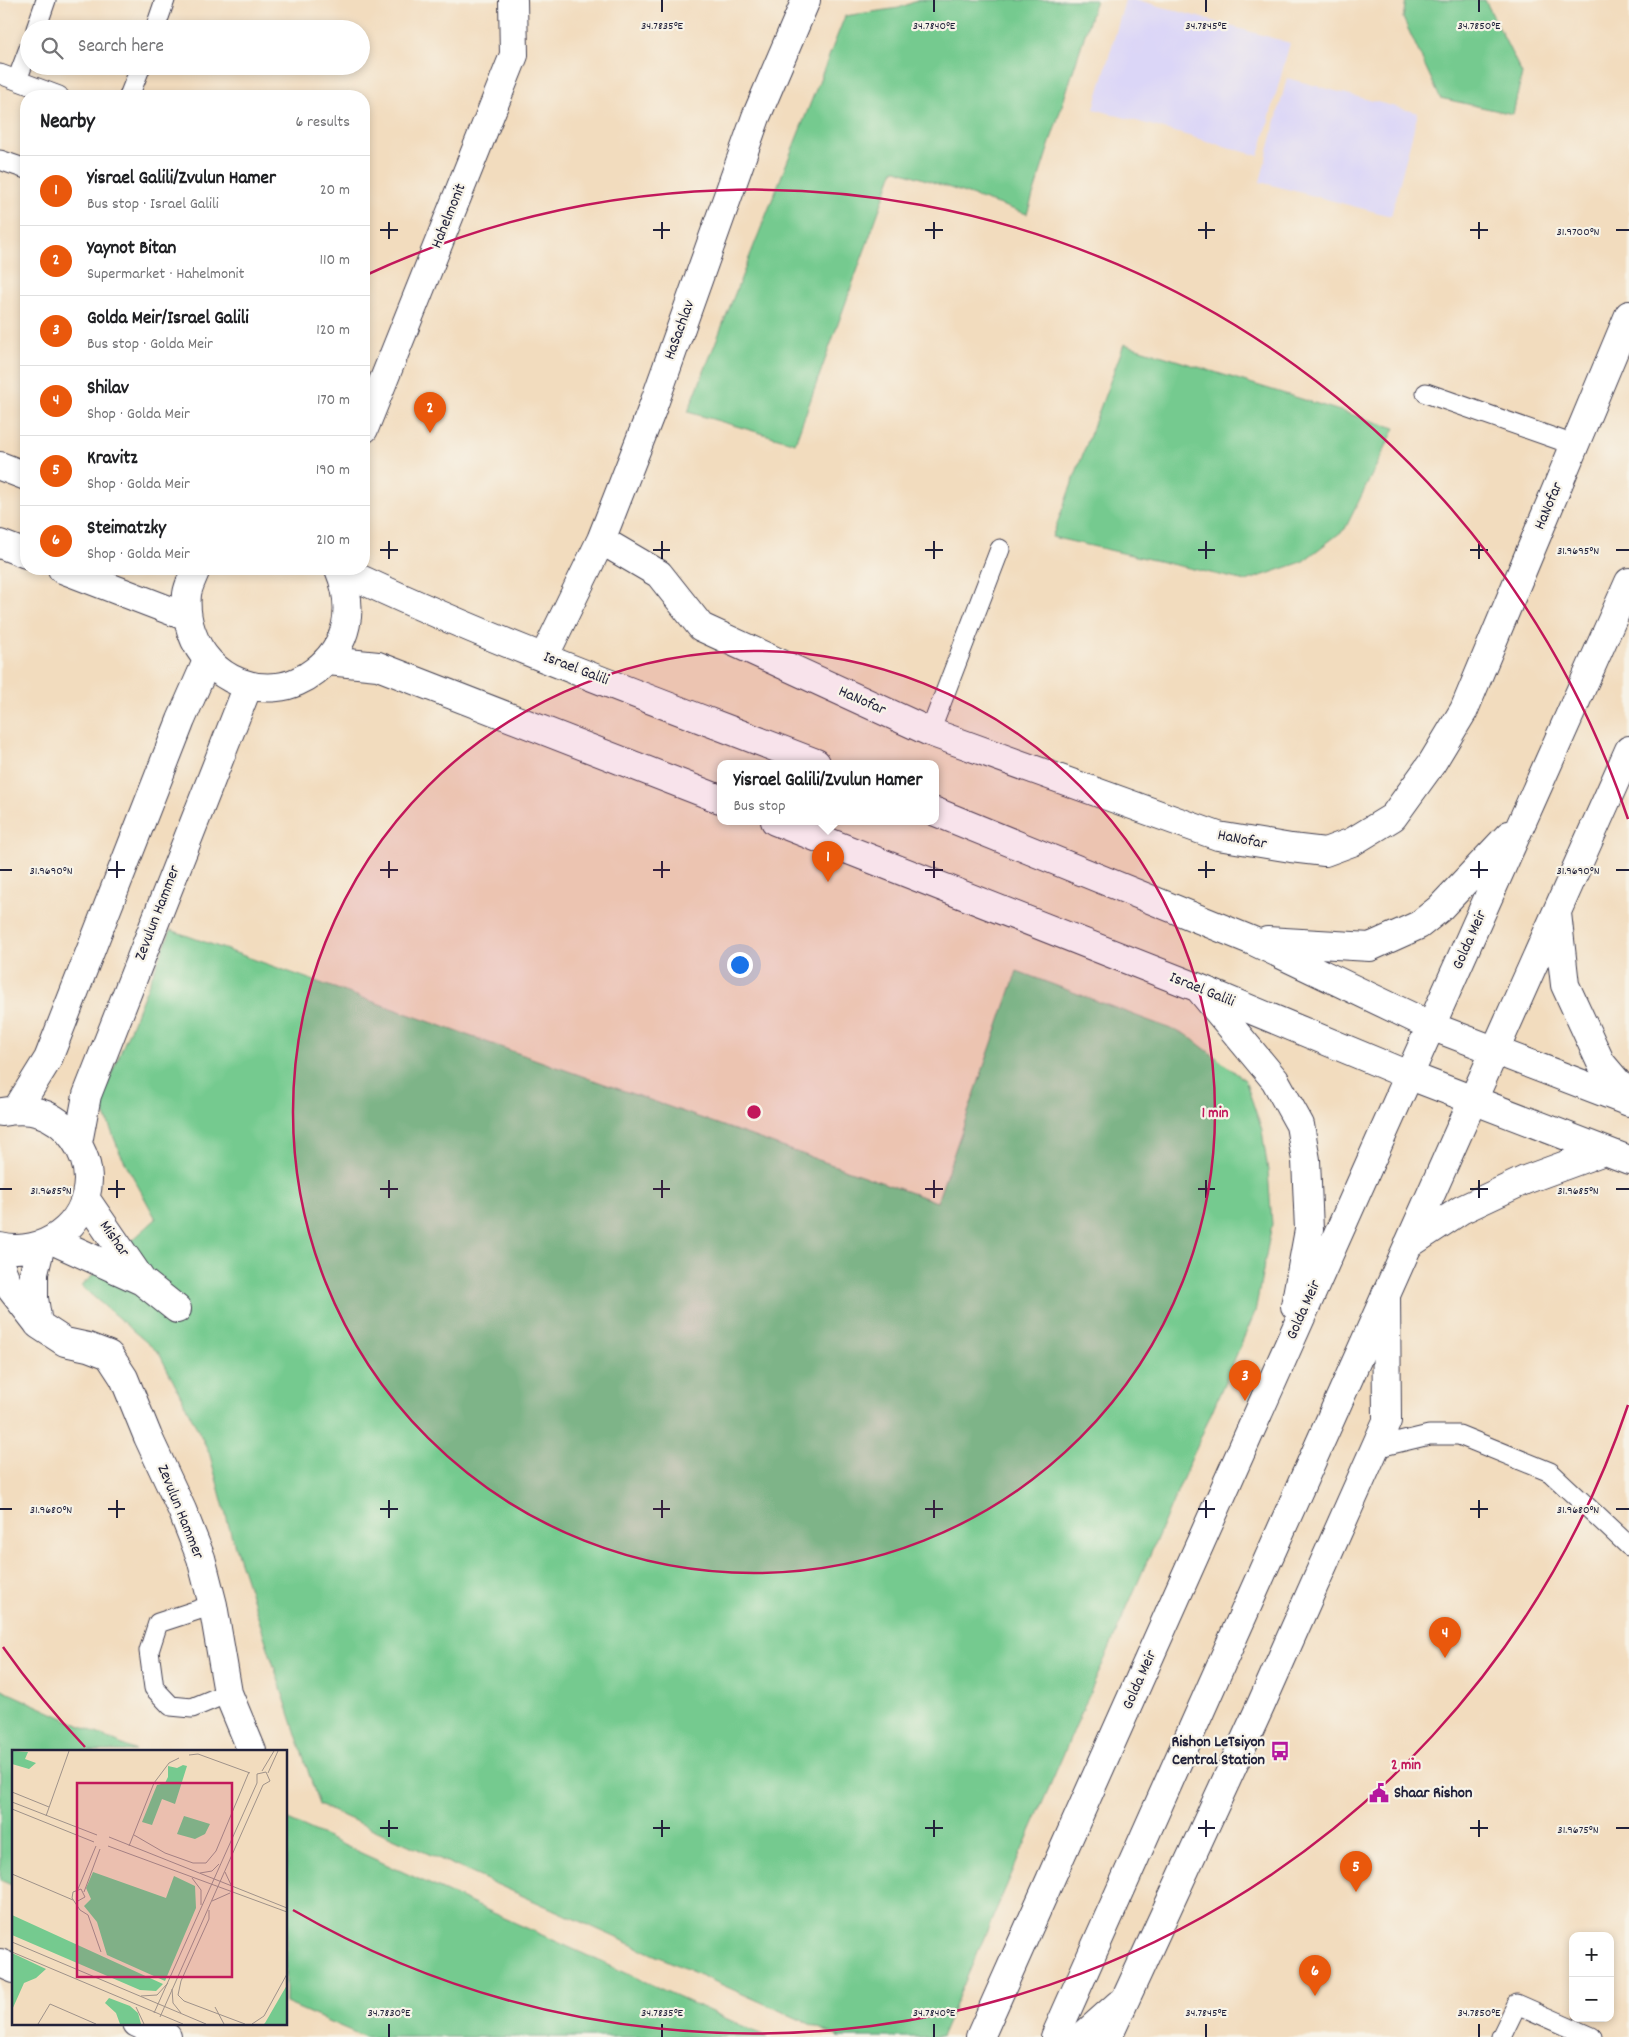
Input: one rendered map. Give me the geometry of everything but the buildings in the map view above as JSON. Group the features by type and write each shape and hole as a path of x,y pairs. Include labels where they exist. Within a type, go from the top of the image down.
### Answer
{"street":[{"name":"Hahelmonit","path":"370,414 514,55 514,0"},
{"name":"HaSachlav","path":"544,657 601,540 651,412 756,117 806,0"},
{"name":"HaNofar","path":"601,540 659,574 701,627 930,732 1218,836 1325,852 1352,842 1393,816 1432,764 1464,710 1629,315"},
{"path":"0,466 20,474"},
{"path":"0,544 20,552"},
{"path":"78,575 187,617"},
{"name":"Israel Galili","path":"194,575 188,592 187,617 194,641 206,661 226,676 248,686 277,687 305,679 328,661 339,645 346,627 348,607 346,588 341,575"},
{"name":"Israel Galili","path":"351,575 399,598 544,657 808,760"},
{"name":"Golda Meir","path":"980,2037 1629,582"},
{"path":"8,1110 48,1059 206,661"},
{"path":"328,661 378,666 717,798"},
{"name":"Zevulun Hammer","path":"78,1143 87,1095 248,686"},
{"path":"1055,2037 1629,750"},
{"path":"939,813 1253,940 1431,1026 1629,1102"},
{"path":"1253,940 1370,947 1419,924 1438,909 1522,821"},
{"name":"Israel Galili","path":"785,825 1199,988 1408,1075 1617,1155"},
{"path":"1557,912 1565,985 1601,1063 1629,1096"},
{"path":"1199,988 1275,1080 1300,1125 1306,1160 1309,1230 1286,1350"},
{"path":"0,1247 25,1249 47,1243 66,1229 78,1215 85,1198 88,1180 85,1161 78,1143 62,1125 41,1113 8,1110"},
{"path":"1408,1245 1461,1210 1517,1183 1617,1155"},
{"name":"Mishar","path":"85,1198 142,1281"},
{"path":"39,1325 34,1298 34,1273 47,1243"},
{"name":"Mishar","path":"47,1243 142,1281 177,1309"},
{"name":"Zevulun Hammer","path":"0,1265 8,1285 39,1325 65,1342 88,1347 109,1355 124,1378 200,1558 212,1605 228,1693 252,1750"},
{"path":"1108,2037 1260,1707 1387,1420 1386,1294"},
{"path":"0,1963 12,1968"},
{"path":"1082,2037 1125,1998"},
{"path":"138,2024 168,2037"}],"lane":[{"path":"39,20 46,0"},
{"path":"158,20 165,0"},
{"path":"20,60 8,77 43,90"},
{"path":"131,90 137,75"},
{"path":"0,160 20,167"},
{"path":"1426,393 1574,445"},
{"path":"930,732 1000,549"},
{"path":"1375,1448 1429,1435 1459,1435 1550,1472 1629,1546"},
{"path":"212,1605 158,1623 149,1651 154,1688 171,1706 192,1708 228,1693"},
{"path":"1501,2037 1517,2004 1592,2037"}],"shaded area":[{"path":"1125,0 1138,0 1290,43 1259,156 1094,109"},
{"path":"1287,78 1418,113 1391,216 1260,182"}],"green space":[{"path":"919,0 1096,0 1027,214 894,169 795,443 688,412 845,16 899,8"},
{"path":"1406,0 1485,0 1522,74 1513,114 1440,98 1403,18"},
{"path":"1124,344 1395,428 1345,529 1302,562 1246,581 1052,537"},
{"path":"171,930 937,1202 1017,971 1187,1035 1245,1080 1262,1130 1268,1171 1272,1224 1255,1312 941,2037 839,2037 319,1805 231,1534 209,1452 159,1353 81,1286 156,1219 120,1153 100,1102"},
{"path":"0,1689 134,1750 12,1750 12,1885 0,1880"},
{"path":"288,1820 767,2037 365,2037 288,2004"}],"place":[{"name":"Yaynot Bitan","path":"430,433"},
{"name":"Yisrael Galili/Zvulun Hamer","path":"828,882"},
{"name":"Golda Meir/Israel Galili","path":"1245,1401"},
{"name":"Shilav","path":"1445,1658"},
{"name":"Rishon LeTsiyon Central Station","path":"1280,1751"},
{"name":"Shaar Rishon","path":"1379,1793"},
{"name":"Kravitz","path":"1356,1892"},
{"name":"Steimatzky","path":"1315,1996"}]}
